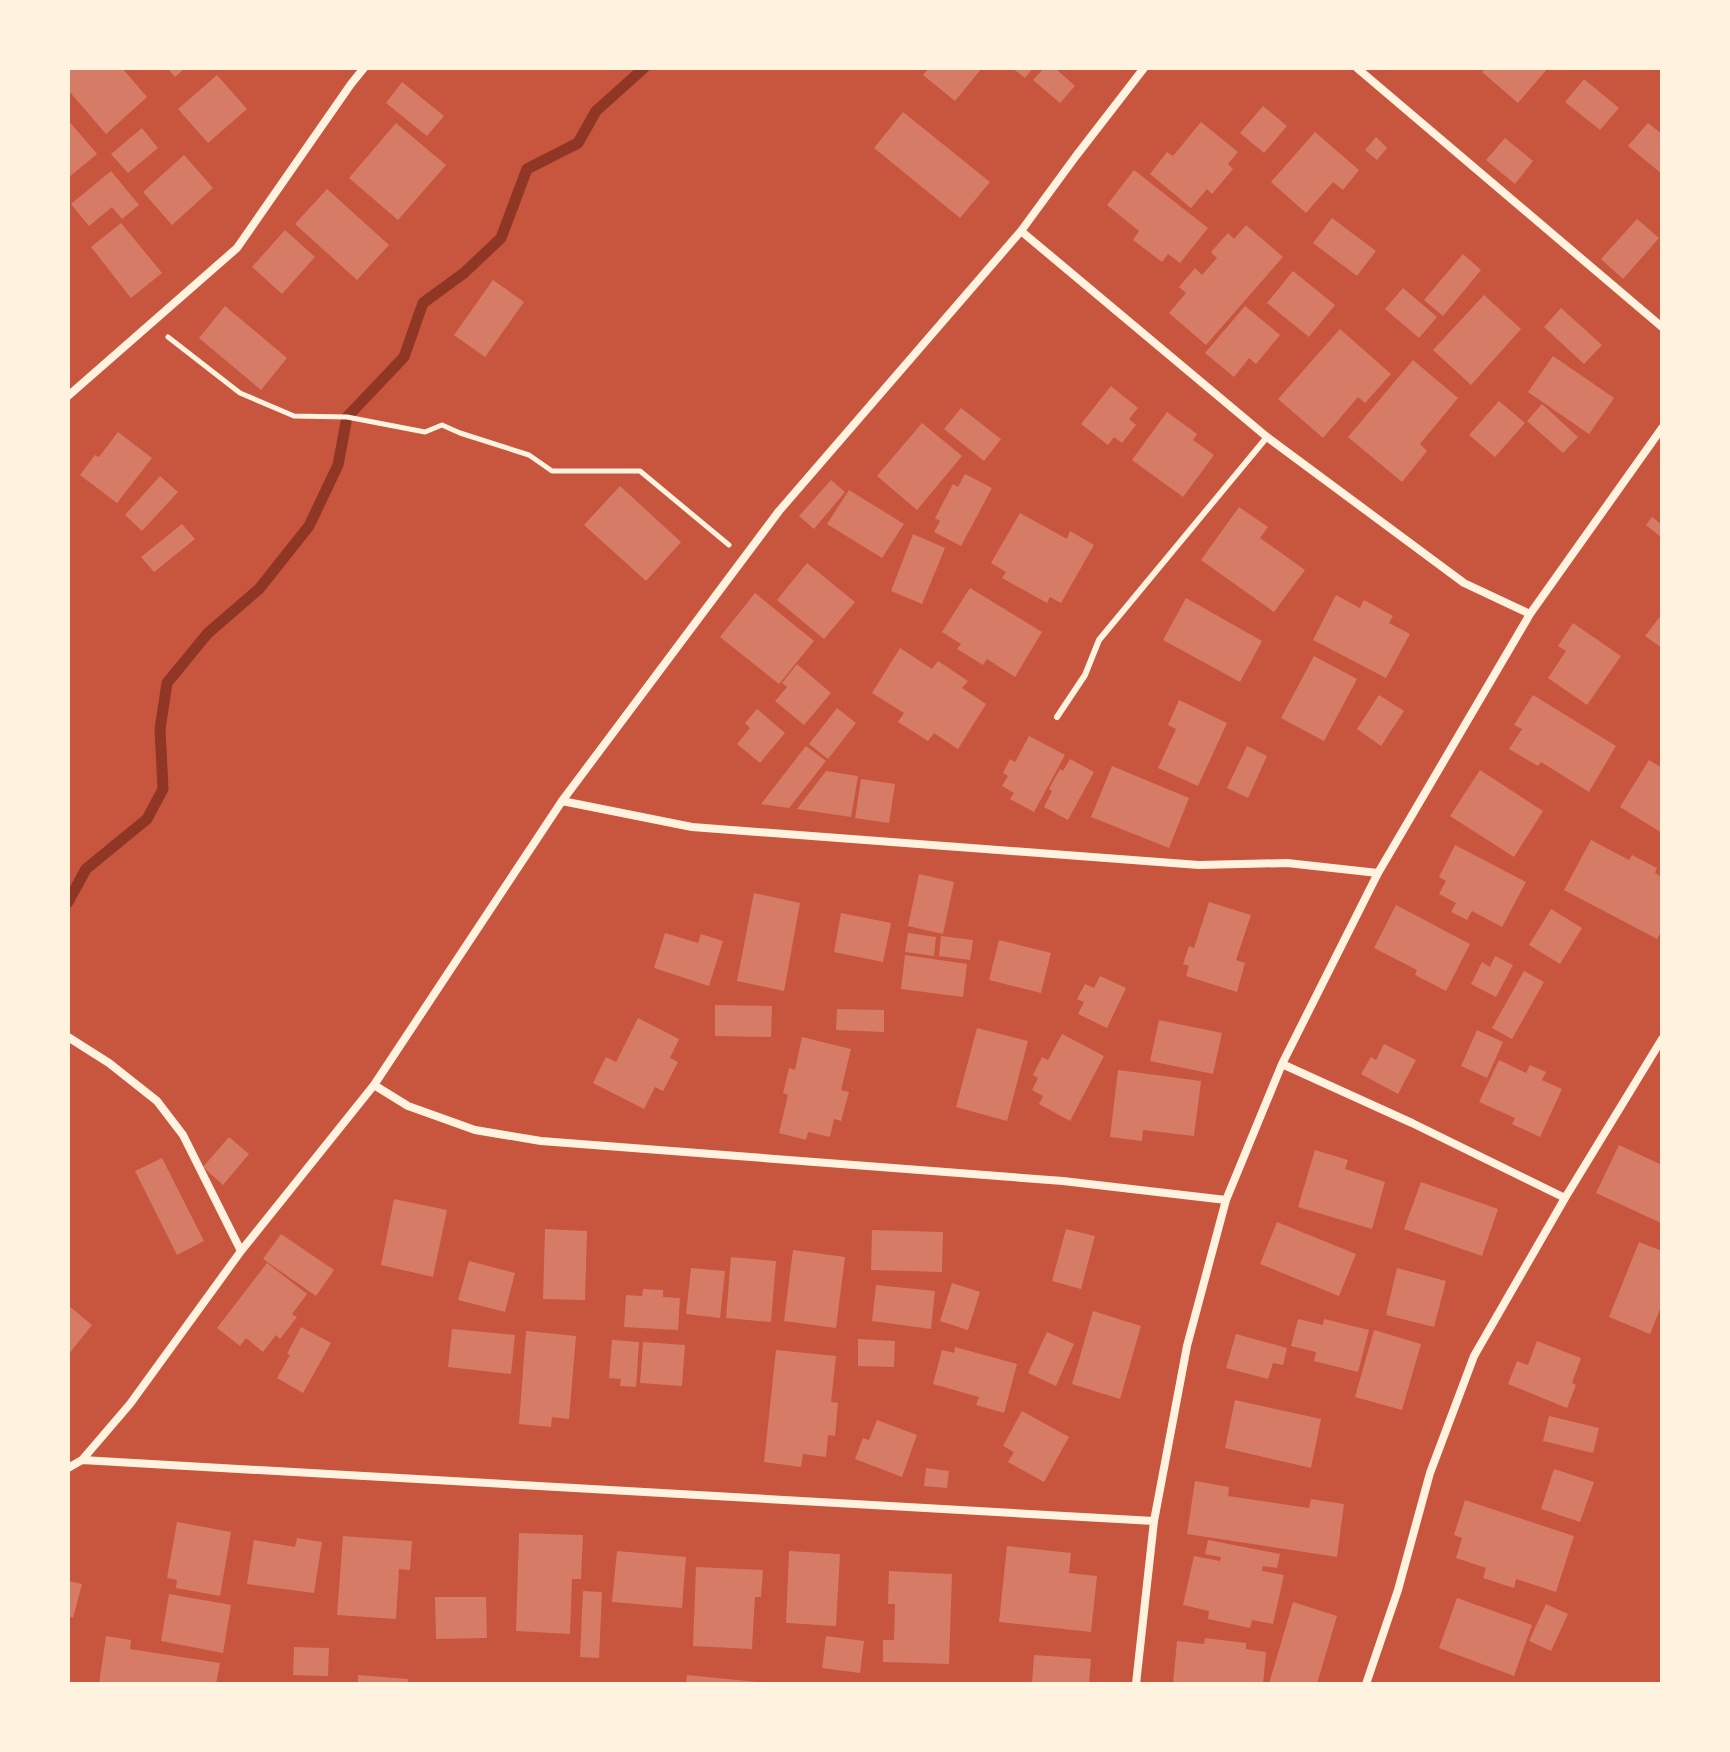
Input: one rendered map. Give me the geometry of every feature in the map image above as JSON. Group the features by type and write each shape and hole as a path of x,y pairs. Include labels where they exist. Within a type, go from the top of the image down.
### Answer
{"street":[{"path":"68,396 237,248 364,68"},
{"path":"68,1468 82,1460 130,1404 241,1251 374,1085 562,801 779,511 1021,231 1144,68"},
{"path":"1357,68 1662,327"},
{"path":"1021,231 1267,437 1464,583 1530,614"},
{"path":"1136,1684 1154,1521 1187,1346 1226,1200 1282,1064 1378,873 1530,614 1662,428"},
{"path":"562,801 692,827 1199,865 1287,863 1378,873"},
{"path":"68,1037 109,1063 157,1101 183,1135 241,1251"},
{"path":"1366,1684 1398,1590 1430,1473 1474,1356 1662,1039"},
{"path":"1282,1064 1565,1198"},
{"path":"374,1085 408,1106 475,1130 541,1141 1063,1181 1226,1200"},
{"path":"82,1460 1154,1521"}],"lane":[{"path":"1057,717 1085,675 1099,640 1267,437"}],"path":[{"path":"151,324 240,393 294,416 347,417 425,432 442,425 529,455 552,471 640,471 744,557"}],"building":[{"path":"72,68 122,68 147,97 106,134 68,90 68,71"},
{"path":"167,68 185,68 175,77"},
{"path":"929,68 982,68 955,101 923,75"},
{"path":"1012,68 1033,68 1025,78"},
{"path":"1044,68 1055,68 1075,86 1060,103 1033,80"},
{"path":"1485,68 1548,68 1518,103 1482,72"},
{"path":"217,75 247,109 208,143 178,109"},
{"path":"1584,79 1619,108 1600,130 1565,102"},
{"path":"402,82 444,116 427,136 386,103"},
{"path":"1263,106 1287,126 1264,153 1240,133"},
{"path":"903,112 990,182 960,218 874,148"},
{"path":"68,120 97,154 68,178"},
{"path":"1201,122 1238,152 1228,164 1233,169 1212,194 1207,189 1191,208 1150,174 1167,152 1173,156"},
{"path":"396,123 446,165 398,220 349,178"},
{"path":"1648,123 1662,134 1662,174 1628,146"},
{"path":"142,128 158,148 128,173 111,154"},
{"path":"1315,132 1359,170 1343,190 1333,182 1306,213 1271,182"},
{"path":"1376,137 1387,148 1377,160 1365,150"},
{"path":"1505,138 1533,161 1515,184 1486,160"},
{"path":"184,155 213,188 172,225 143,192"},
{"path":"1134,170 1208,228 1180,263 1168,254 1162,262 1133,240 1139,231 1107,205"},
{"path":"111,171 139,205 122,219 112,207 89,226 71,204"},
{"path":"327,189 389,245 357,280 295,224"},
{"path":"1332,218 1376,251 1357,276 1313,243"},
{"path":"1637,219 1659,238 1623,279 1601,259"},
{"path":"121,223 162,273 131,298 91,247"},
{"path":"1246,225 1283,257 1206,345 1169,313 1186,293 1179,287 1195,268 1202,275 1217,258 1211,252 1228,233 1234,239"},
{"path":"285,230 315,257 282,294 252,267"},
{"path":"1463,254 1481,270 1443,316 1424,300"},
{"path":"1293,271 1335,305 1309,337 1267,303"},
{"path":"493,280 524,302 485,357 454,335"},
{"path":"1403,288 1437,317 1419,338 1385,309"},
{"path":"1484,295 1521,329 1471,385 1433,350"},
{"path":"225,306 287,358 261,390 199,338"},
{"path":"1245,306 1280,335 1256,364 1249,358 1234,377 1205,353"},
{"path":"1561,308 1602,345 1584,364 1544,327"},
{"path":"1340,329 1391,374 1365,403 1358,397 1323,438 1278,399"},
{"path":"1553,356 1614,398 1589,434 1528,392"},
{"path":"1413,360 1458,398 1420,444 1427,451 1402,482 1348,437"},
{"path":"1111,386 1138,408 1129,419 1136,425 1122,443 1114,437 1108,445 1081,424"},
{"path":"1499,401 1525,423 1495,457 1469,435"},
{"path":"1542,404 1578,437 1563,453 1527,421"},
{"path":"961,408 1001,439 984,461 944,429"},
{"path":"1167,412 1197,434 1193,440 1214,455 1183,497 1132,460"},
{"path":"922,423 962,456 917,510 877,476"},
{"path":"118,432 152,458 117,503 80,475"},
{"path":"965,474 992,488 961,546 934,532 940,521 935,518 953,484 958,487"},
{"path":"160,476 178,492 142,531 125,515"},
{"path":"831,480 845,492 814,529 799,516"},
{"path":"620,486 681,542 646,581 584,525"},
{"path":"849,490 904,524 882,558 827,524"},
{"path":"1239,507 1268,527 1260,538 1305,570 1274,612 1201,560"},
{"path":"1020,513 1067,539 1070,531 1094,545 1061,603 1050,597 1047,603 1002,578 1006,572 991,563"},
{"path":"1652,517 1662,525 1662,538 1646,525"},
{"path":"182,524 195,539 154,572 141,557"},
{"path":"913,534 945,548 922,604 891,591"},
{"path":"807,563 855,602 824,639 777,600"},
{"path":"970,588 1042,632 1015,677 987,659 983,665 957,649 961,644 942,632"},
{"path":"755,593 814,641 779,684 720,637"},
{"path":"1336,595 1360,608 1364,600 1393,616 1389,623 1410,634 1386,678 1313,640"},
{"path":"1186,598 1262,641 1240,682 1163,640"},
{"path":"1662,614 1662,648 1645,636"},
{"path":"1573,623 1621,656 1587,705 1548,678 1566,651 1558,646"},
{"path":"900,648 932,669 938,661 968,681 962,688 986,704 958,749 934,733 928,741 898,722 904,713 872,693"},
{"path":"1314,656 1357,679 1324,741 1281,718"},
{"path":"797,664 831,693 804,725 775,701 787,687 782,683"},
{"path":"1379,695 1404,711 1381,746 1357,729"},
{"path":"1533,695 1616,746 1589,792 1541,762 1538,766 1509,749 1522,729 1514,725"},
{"path":"1179,700 1227,723 1198,786 1158,768 1176,729 1168,725"},
{"path":"837,708 856,723 828,759 809,744"},
{"path":"757,709 785,733 760,763 737,744 750,728 745,723"},
{"path":"1029,736 1065,755 1034,812 1010,799 1014,793 1002,786 1008,776 1003,773 1010,759 1015,762"},
{"path":"806,746 826,761 789,808 761,804"},
{"path":"1247,746 1267,756 1248,798 1227,788"},
{"path":"1070,759 1094,772 1068,820 1044,807 1052,791 1049,789 1060,769 1063,771"},
{"path":"1649,760 1662,768 1662,833 1620,807"},
{"path":"1112,766 1189,798 1169,848 1091,817"},
{"path":"1480,770 1543,811 1514,857 1450,816"},
{"path":"826,771 858,776 851,817 797,809"},
{"path":"861,779 895,784 889,823 855,818"},
{"path":"1591,840 1629,860 1632,855 1657,868 1655,873 1662,877 1662,930 1657,939 1564,890"},
{"path":"1455,845 1526,882 1502,927 1472,911 1467,920 1451,912 1456,903 1439,894 1446,881 1439,877"},
{"path":"919,874 954,882 943,934 908,926"},
{"path":"754,893 800,903 784,991 737,981"},
{"path":"1209,902 1251,915 1236,960 1245,963 1237,992 1186,976 1189,966 1183,964 1189,946 1194,948"},
{"path":"1396,905 1470,944 1446,991 1415,975 1417,970 1374,948"},
{"path":"1551,909 1582,928 1560,964 1529,945"},
{"path":"841,913 891,923 883,962 834,952"},
{"path":"665,933 698,943 701,934 723,941 709,986 654,968"},
{"path":"908,933 936,937 934,956 905,952"},
{"path":"941,936 973,940 970,960 939,956"},
{"path":"999,940 1051,953 1041,993 989,980"},
{"path":"905,955 967,964 963,997 901,989"},
{"path":"1495,956 1513,965 1496,997 1471,984 1482,962 1490,967"},
{"path":"1524,971 1544,982 1512,1039 1492,1028"},
{"path":"1100,976 1126,988 1107,1028 1078,1014 1084,1002 1077,999 1085,984 1094,988"},
{"path":"715,1005 772,1006 771,1037 715,1036"},
{"path":"837,1009 884,1010 884,1032 836,1030"},
{"path":"638,1018 679,1039 670,1058 678,1062 663,1091 655,1087 644,1109 593,1083 606,1057 616,1062"},
{"path":"1159,1020 1222,1033 1213,1074 1150,1061"},
{"path":"977,1028 1028,1041 1007,1121 956,1107"},
{"path":"1477,1030 1503,1042 1487,1078 1461,1066"},
{"path":"1062,1034 1104,1056 1070,1121 1039,1104 1043,1096 1032,1090 1038,1078 1033,1075 1042,1057 1048,1060"},
{"path":"802,1037 851,1049 841,1090 849,1092 841,1121 834,1119 830,1137 808,1132 806,1140 779,1133 788,1095 783,1093 789,1068 795,1070"},
{"path":"1384,1044 1416,1060 1398,1094 1361,1074 1371,1057 1376,1060"},
{"path":"1499,1060 1526,1073 1530,1065 1546,1072 1542,1080 1562,1089 1540,1137 1512,1124 1515,1118 1479,1102"},
{"path":"1118,1070 1201,1081 1194,1136 1143,1130 1142,1141 1110,1137"},
{"path":"229,1137 249,1154 223,1185 203,1167"},
{"path":"1619,1145 1662,1165 1661,1223 1596,1193"},
{"path":"1315,1150 1348,1160 1345,1169 1385,1182 1372,1229 1298,1207"},
{"path":"162,1158 204,1241 177,1255 135,1171"},
{"path":"1421,1182 1498,1209 1482,1256 1404,1229"},
{"path":"394,1199 447,1210 433,1277 381,1265"},
{"path":"1277,1222 1356,1254 1339,1296 1260,1264"},
{"path":"545,1229 587,1231 585,1300 543,1299"},
{"path":"1066,1229 1095,1236 1081,1289 1052,1281"},
{"path":"872,1230 943,1232 942,1272 871,1270"},
{"path":"281,1234 334,1270 316,1296 263,1259"},
{"path":"1639,1242 1662,1251 1662,1304 1650,1334 1609,1317"},
{"path":"793,1250 845,1257 836,1328 784,1321"},
{"path":"731,1257 776,1261 771,1322 726,1318"},
{"path":"469,1261 515,1273 505,1312 458,1300"},
{"path":"267,1263 307,1294 292,1314 297,1317 280,1339 276,1335 263,1352 246,1338 240,1346 217,1328"},
{"path":"691,1268 725,1271 720,1318 686,1314"},
{"path":"1397,1268 1446,1281 1434,1327 1386,1315"},
{"path":"952,1283 980,1292 968,1330 940,1321"},
{"path":"876,1285 935,1291 931,1329 872,1321"},
{"path":"643,1289 663,1290 663,1297 680,1298 678,1330 624,1327 626,1295 642,1296"},
{"path":"68,1305 92,1325 68,1355"},
{"path":"1093,1311 1141,1326 1120,1399 1072,1384"},
{"path":"1298,1319 1323,1325 1324,1319 1369,1330 1358,1372 1314,1361 1316,1352 1291,1346"},
{"path":"301,1327 331,1343 303,1393 277,1378"},
{"path":"452,1329 515,1335 511,1374 448,1367"},
{"path":"1374,1330 1421,1344 1402,1410 1355,1397"},
{"path":"526,1331 576,1336 569,1419 552,1417 551,1427 519,1424"},
{"path":"1047,1332 1074,1344 1056,1386 1028,1373"},
{"path":"1236,1334 1287,1348 1283,1365 1273,1363 1268,1379 1226,1368"},
{"path":"858,1339 895,1341 894,1367 858,1366"},
{"path":"612,1340 639,1342 636,1387 620,1386 621,1379 609,1378"},
{"path":"1537,1341 1581,1358 1572,1383 1576,1385 1567,1408 1508,1384 1517,1361 1528,1365"},
{"path":"643,1342 685,1345 682,1386 640,1383"},
{"path":"955,1347 1017,1364 1004,1413 976,1405 979,1397 933,1384 942,1350 954,1353"},
{"path":"776,1350 836,1356 831,1402 838,1403 835,1436 828,1435 826,1457 803,1454 801,1467 764,1462"},
{"path":"1235,1400 1321,1419 1311,1468 1225,1448"},
{"path":"1022,1411 1069,1437 1044,1482 1008,1462 1014,1452 1003,1446"},
{"path":"1549,1416 1599,1428 1593,1453 1543,1441"},
{"path":"877,1420 917,1435 902,1477 855,1459 863,1438 869,1440"},
{"path":"926,1468 949,1471 947,1488 924,1486"},
{"path":"1554,1469 1594,1482 1580,1522 1541,1509"},
{"path":"1195,1481 1229,1487 1228,1496 1309,1508 1311,1499 1344,1504 1337,1557 1187,1534"},
{"path":"1465,1500 1574,1536 1556,1592 1516,1579 1514,1588 1483,1578 1486,1568 1456,1558 1462,1538 1454,1535"},
{"path":"177,1522 231,1532 220,1596 176,1588 177,1580 167,1578"},
{"path":"519,1533 583,1535 581,1579 572,1579 570,1634 516,1631"},
{"path":"343,1536 412,1541 410,1570 399,1569 396,1619 337,1615"},
{"path":"297,1538 322,1542 314,1593 247,1584 254,1540 295,1547"},
{"path":"1208,1540 1280,1554 1277,1568 1263,1566 1262,1571 1284,1575 1273,1624 1252,1620 1250,1628 1208,1619 1209,1611 1183,1605 1194,1556 1220,1561 1221,1557 1205,1554"},
{"path":"1007,1546 1071,1553 1069,1573 1097,1576 1091,1632 999,1622"},
{"path":"617,1551 686,1557 682,1608 612,1602"},
{"path":"789,1551 840,1554 836,1626 786,1623"},
{"path":"696,1567 763,1570 761,1597 755,1597 752,1649 693,1646"},
{"path":"889,1571 952,1574 949,1664 883,1662 883,1640 894,1640 895,1604 888,1604"},
{"path":"68,1581 82,1584 73,1618 68,1616"},
{"path":"583,1591 602,1592 599,1658 580,1657"},
{"path":"169,1594 231,1605 223,1653 161,1641"},
{"path":"435,1597 486,1597 487,1638 436,1639"},
{"path":"1457,1598 1532,1625 1514,1676 1439,1648"},
{"path":"1293,1602 1337,1616 1317,1684 1269,1684"},
{"path":"1546,1604 1568,1614 1551,1651 1529,1641"},
{"path":"106,1636 131,1640 130,1649 220,1663 216,1684 99,1684"},
{"path":"826,1636 864,1641 860,1673 822,1668"},
{"path":"1205,1638 1246,1643 1246,1649 1266,1652 1263,1684 1173,1684 1177,1641 1204,1644"},
{"path":"294,1647 329,1648 328,1676 293,1675"},
{"path":"1034,1655 1091,1659 1089,1684 1032,1684"},
{"path":"358,1675 408,1679 408,1684 358,1684"},
{"path":"687,1675 757,1682 757,1684 686,1684"}],"waterway":[{"path":"68,902 86,869 147,819 163,789 160,729 167,683 208,633 259,589 309,526 338,465 347,417 404,357 423,303 464,273 501,238 527,169 578,143 596,111 644,68"}]}
